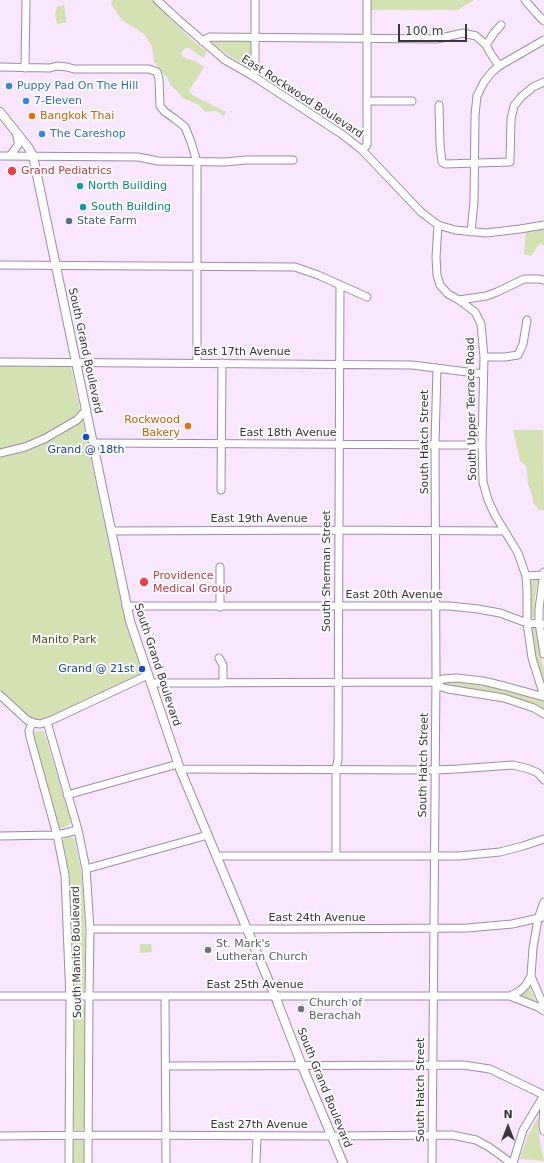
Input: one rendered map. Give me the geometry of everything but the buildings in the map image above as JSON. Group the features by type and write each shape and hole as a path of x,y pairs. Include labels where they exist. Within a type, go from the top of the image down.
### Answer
{"main road":[{"name":"South Grand Boulevard","path":"0,112 28,147 33,156 126,606 149,679 179,767 343,1163"}],"street":[{"path":"25,68 26,0"},
{"name":"East Rockwood Boulevard","path":"158,0 225,60 253,76 343,135 362,150 421,212 438,225 455,230 486,233 520,230 544,225"},
{"path":"253,76 255,69 255,0"},
{"path":"362,150 367,145 367,0"},
{"path":"524,0 544,21"},
{"path":"486,45 501,25"},
{"path":"202,40 210,37 438,39 463,33 476,36 486,45 499,66"},
{"path":"472,232 474,202 475,116 477,96 484,82 499,66 544,40"},
{"path":"0,68 50,68 57,66 74,69 149,69 157,72 159,79 160,106 165,112 185,127 192,142 197,162 197,363"},
{"path":"439,105 442,162 445,164 510,162 511,119 514,106 521,97 533,87 544,82"},
{"path":"368,101 412,101"},
{"path":"10,156 18,145 16,132"},
{"path":"0,156 138,157 158,161 197,162 293,160"},
{"name":"South Upper Terrace Road","path":"438,225 436,257 437,275 440,285 448,294 475,312 481,324 484,357 482,445 483,482 488,500 504,531 518,553 526,576 527,622 532,658 544,696"},
{"path":"0,265 296,267 367,297"},
{"path":"459,300 492,294 524,279 544,280"},
{"name":"South Sherman Street","path":"336,856 336,769 338,759 340,285"},
{"path":"484,357 505,358 518,355 523,344 527,320"},
{"name":"East 17th Avenue","path":"0,362 412,365 483,374"},
{"path":"221,490 222,363"},
{"name":"South Hatch Street","path":"432,1163 432,996 436,682 435,444 437,368"},
{"path":"0,453 18,449 50,436 80,418 86,410"},
{"path":"70,424 81,423 90,429"},
{"name":"East 18th Avenue","path":"93,443 482,445"},
{"name":"East 19th Avenue","path":"111,531 504,531"},
{"path":"220,567 220,607"},
{"path":"526,576 543,574 539,604 544,654"},
{"name":"East 20th Avenue","path":"126,606 450,606 500,613 527,622 542,624"},
{"path":"219,658 223,665 223,683"},
{"path":"0,695 32,723 40,724 149,679 223,683 338,683 436,682 443,679 463,678 544,696"},
{"path":"436,682 441,687 448,689 487,695 521,703 544,714"},
{"name":"South Manito Boulevard","path":"47,722 78,830 86,869 90,928 88,1163"},
{"name":"South Manito Boulevard","path":"32,723 29,733 31,742 57,835 66,875 70,996 68,1163"},
{"path":"67,795 179,767 434,770 513,765 538,773 544,780"},
{"path":"0,836 57,835 78,830"},
{"path":"86,869 208,835"},
{"path":"216,856 459,856 500,852 544,839"},
{"path":"510,996 520,991 526,985 531,976 533,948 544,902"},
{"name":"East 24th Avenue","path":"90,928 246,929 480,927 512,924 541,918"},
{"path":"531,976 544,1006"},
{"name":"East 25th Avenue","path":"0,996 510,996 525,1001 544,1011"},
{"path":"166,996 166,1163"},
{"path":"166,1066 463,1064 490,1068 544,1096"},
{"path":"544,1096 544,1131"},
{"path":"512,1163 524,1130 544,1096"},
{"name":"East 27th Avenue","path":"0,1136 452,1136 476,1140 512,1163"},
{"path":"256,1163 257,1136"}],"green space":[{"path":"112,0 152,0 191,39 207,52 203,58 189,48 186,48 181,53 185,58 195,61 204,67 189,91 194,96 226,112 224,116 216,111 204,111 199,105 183,98 170,85 167,77 161,72 154,61 152,46 144,34 122,20 111,4"},
{"path":"370,0 474,0 458,10 369,10"},
{"path":"64,5 67,22 57,24 55,14 57,7"},
{"path":"215,40 251,41 251,68 248,68 212,44"},
{"path":"544,228 544,246 540,243 531,256 524,254 526,231"},
{"name":"Manito Park","path":"0,365 71,366 125,619 142,671 140,675 40,722 27,717 0,691"},
{"path":"513,430 543,430 544,510 540,510 533,503 533,498 528,484 527,470 525,465 520,461"},
{"path":"536,578 538,581 535,597 534,617 530,619 530,579"},
{"path":"531,626 535,626 536,628 539,650 544,669 544,689 535,659"},
{"path":"442,681 478,683 504,688 544,702 544,712 535,707 443,687"},
{"path":"34,732 44,732 71,821 69,825 62,828 58,826 32,735"},
{"path":"70,836 74,839 81,869 84,901 86,987 83,992 75,992 73,988 69,873 63,841 65,837"},
{"path":"140,944 151,944 152,952 140,953"},
{"path":"529,986 536,1002 520,996"},
{"path":"79,1001 85,1006 86,1125 82,1130 78,1131 75,1130 72,1124 73,1005"},
{"path":"538,1117 539,1137 544,1161 520,1159 528,1135"},
{"path":"78,1138 84,1141 85,1163 71,1163 72,1142 74,1139"}],"place":[{"name":"Puppy Pad On The Hill","path":"9,86"},
{"name":"7-Eleven","path":"26,101"},
{"name":"Bangkok Thai","path":"32,116"},
{"name":"The Careshop","path":"42,134"},
{"name":"Grand Pediatrics","path":"12,171"},
{"name":"North Building","path":"80,186"},
{"name":"South Building","path":"83,207"},
{"name":"State Farm","path":"69,221"},
{"name":"Rockwood Bakery","path":"188,426"},
{"name":"Grand @ 18th","path":"86,437"},
{"name":"Providence Medical Group","path":"144,582"},
{"name":"Grand @ 21st","path":"142,669"},
{"name":"St. Mark's Lutheran Church","path":"208,950"},
{"name":"Church of Berachah","path":"301,1009"}]}
